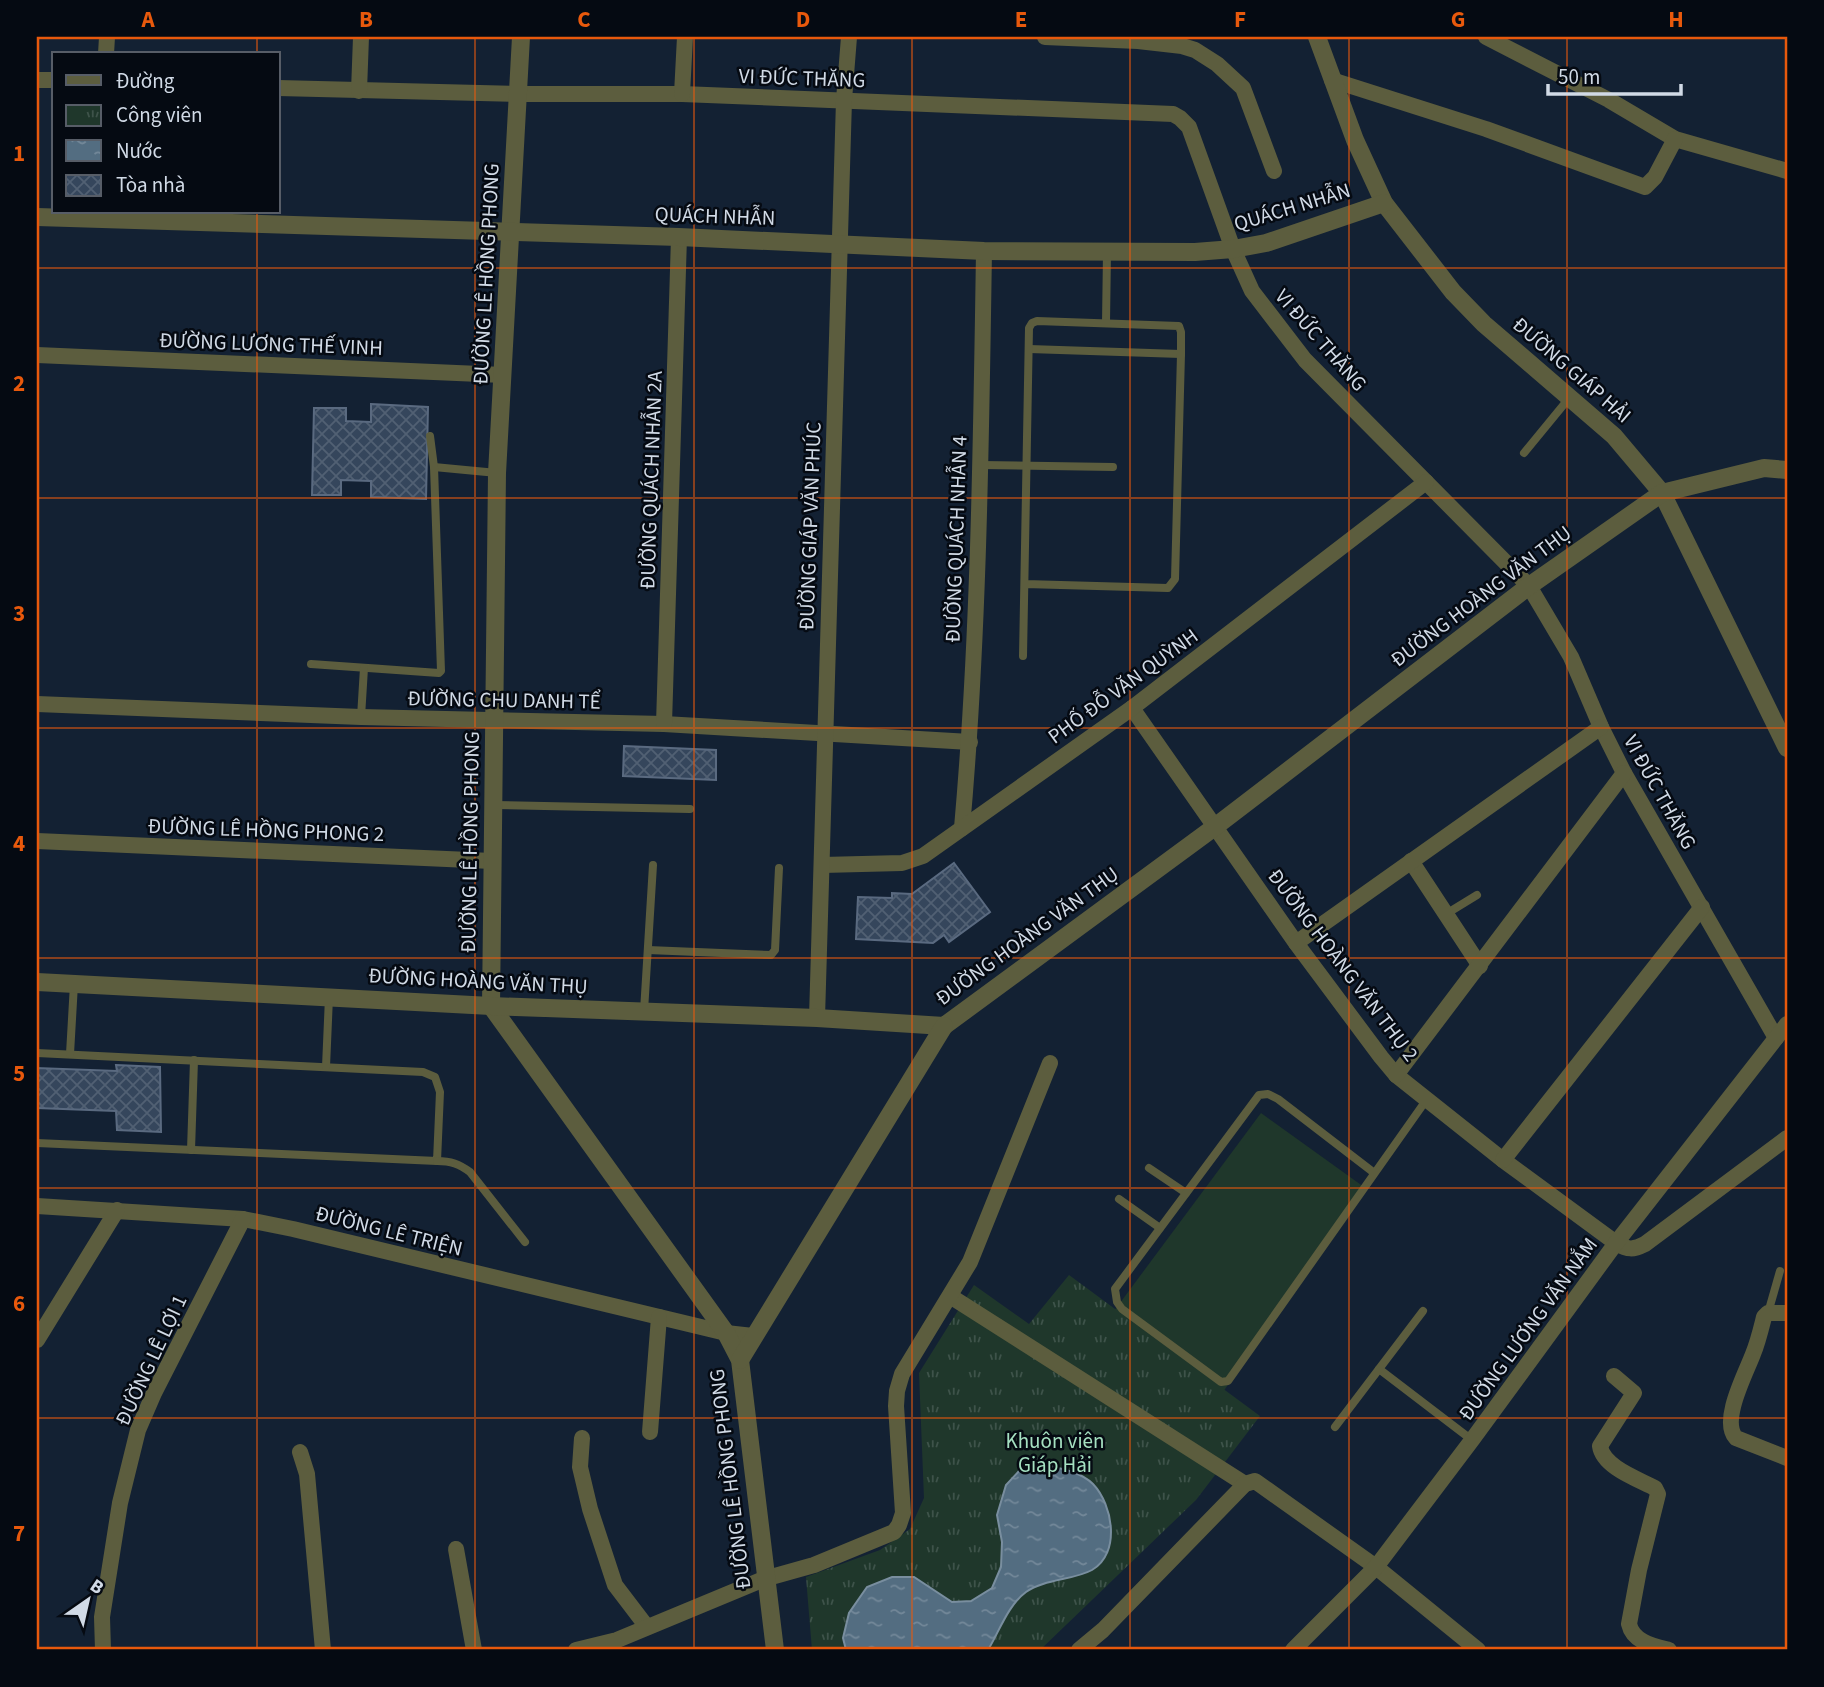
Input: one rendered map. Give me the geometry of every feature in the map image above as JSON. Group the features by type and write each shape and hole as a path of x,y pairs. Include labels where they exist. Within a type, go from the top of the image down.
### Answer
{"street":[{"path":"359,91 361,37"},
{"name":"ĐƯỜNG LÊ HỒNG PHONG","path":"521,37 497,473 491,1006 726,1333 740,1360 764,1579 775,1650"},
{"path":"682,94 685,37"},
{"name":"ĐƯỜNG GIÁP VĂN PHÚC","path":"817,1018 844,100 849,37"},
{"path":"1045,37 1138,41 1195,50 1217,64 1243,88 1274,171"},
{"name":"ĐƯỜNG GIÁP HẢI","path":"1317,37 1355,140 1384,203 1453,292 1484,324 1614,436 1662,493 1787,748"},
{"path":"1486,37 1520,45 1675,139 1787,171"},
{"path":"1332,80 1486,129 1645,187 1656,177 1675,139"},
{"name":"VI ĐỨC THĂNG","path":"280,88 518,94 682,94 1173,114 1180,118 1189,127 1233,249 1252,291 1305,360 1529,586 1571,657 1624,773 1776,1038"},
{"name":"QUÁCH NHẪN","path":"37,217 680,237 984,251 1195,252 1266,243 1384,203"},
{"name":"ĐƯỜNG QUÁCH NHẪN 2A","path":"664,724 680,237"},
{"name":"ĐƯỜNG QUÁCH NHẪN 4","path":"962,828 970,742 981,465 984,251"},
{"name":"ĐƯỜNG LƯƠNG THẾ VINH","path":"37,355 503,375"},
{"name":"ĐƯỜNG HOÀNG VĂN THỤ","path":"37,982 944,1026 1216,826 1529,586 1662,493 1764,468 1787,470"},
{"name":"PHỐ ĐỖ VĂN QUỲNH","path":"822,865 878,865 915,860 923,856 1132,708 1426,482"},
{"name":"ĐƯỜNG CHU DANH TỂ","path":"37,704 361,717 664,724 970,742"},
{"name":"ĐƯỜNG HOÀNG VĂN THỤ 2","path":"1132,708 1296,943 1396,1075 1503,1160 1616,1243"},
{"path":"1296,943 1601,727"},
{"path":"1396,1075 1624,773"},
{"name":"ĐƯỜNG LÊ HỒNG PHONG 2","path":"37,841 492,860"},
{"path":"1411,861 1480,966"},
{"path":"1503,1160 1702,907"},
{"name":"ĐƯỜNG LƯƠNG VĂN NẮM","path":"1293,1650 1376,1567 1616,1243 1787,1024"},
{"path":"740,1360 944,1026"},
{"path":"576,1650 617,1645 647,1627 764,1579 856,1549 894,1532 903,1513 897,1391 902,1374 970,1262 1050,1063"},
{"path":"1616,1243 1627,1249 1635,1249 1645,1244 1787,1139"},
{"name":"ĐƯỜNG LÊ TRIỆN","path":"37,1206 243,1219 726,1333 754,1336"},
{"path":"37,1340 41,1325 117,1210"},
{"name":"ĐƯỜNG LÊ LỢI 1","path":"103,1650 102,1616 118,1516 138,1430 243,1219"},
{"path":"950,1296 1245,1485"},
{"path":"1787,1313 1768,1313 1764,1317 1754,1353 1737,1393 1730,1426 1736,1438 1787,1458"},
{"path":"650,1432 659,1317"},
{"path":"1614,1376 1634,1392 1600,1446 1601,1454 1608,1461 1655,1488 1658,1494 1629,1624 1631,1632 1637,1638 1669,1650"},
{"path":"582,1438 579,1467 615,1585 647,1627"},
{"path":"300,1452 307,1474 323,1650"},
{"path":"1079,1650 1103,1630 1245,1485 1255,1481 1376,1567 1478,1650"},
{"path":"456,1549 474,1650"}],"lane":[{"path":"1106,323 1107,251"},
{"path":"1023,656 1029,349 1032,323 1179,326 1181,354 1175,579 1168,588 1025,584"},
{"path":"1029,349 1181,354"},
{"path":"1524,453 1570,397"},
{"path":"311,664 439,673 441,671 434,467 430,436"},
{"path":"981,465 1112,467"},
{"path":"434,467 497,473"},
{"path":"361,717 364,668"},
{"path":"493,805 690,809"},
{"path":"644,1011 653,865"},
{"path":"648,950 771,955 775,950 779,868"},
{"path":"1446,914 1477,895"},
{"path":"71,1054 74,984"},
{"path":"326,1067 329,997"},
{"path":"37,1053 423,1072 435,1077 440,1092 437,1161"},
{"path":"191,1150 194,1060"},
{"path":"1373,1172 1268,1094 1259,1095 1115,1289 1117,1302 1122,1309 1221,1382 1228,1381 1427,1099"},
{"path":"37,1143 449,1161 470,1172 525,1242"},
{"path":"1149,1168 1186,1193"},
{"path":"1119,1199 1160,1228"},
{"path":"1768,1313 1780,1271"},
{"path":"1335,1427 1423,1311"},
{"path":"1379,1369 1472,1440"}],"green space":[{"path":"1261,1113 1364,1187 1223,1392 1111,1315"},
{"name":"Khuôn viên Giáp Hải","path":"1069,1275 1260,1416 1196,1500 1040,1650 812,1650 806,1577 880,1550 910,1529 924,1498 919,1373 974,1285 1029,1324"}],"water":[{"path":"1049,1466 1084,1477 1100,1493 1111,1528 1107,1552 1101,1562 1085,1573 1041,1584 1026,1592 1009,1611 988,1650 846,1650 843,1638 849,1613 867,1587 892,1577 914,1577 952,1602 971,1601 992,1588 1001,1567 1002,1542 997,1515 1006,1485 1020,1470"}],"building":[{"path":"371,404 428,407 426,499 371,497 371,481 341,480 341,495 312,495 314,408 346,408 346,421 371,422"},
{"path":"624,746 716,750 716,780 623,776"},
{"path":"954,863 990,912 949,942 944,935 933,943 856,939 858,897 892,898 892,893 912,894"},
{"path":"116,1065 160,1067 161,1132 117,1130 116,1111 37,1108 37,1068 117,1071"}]}
